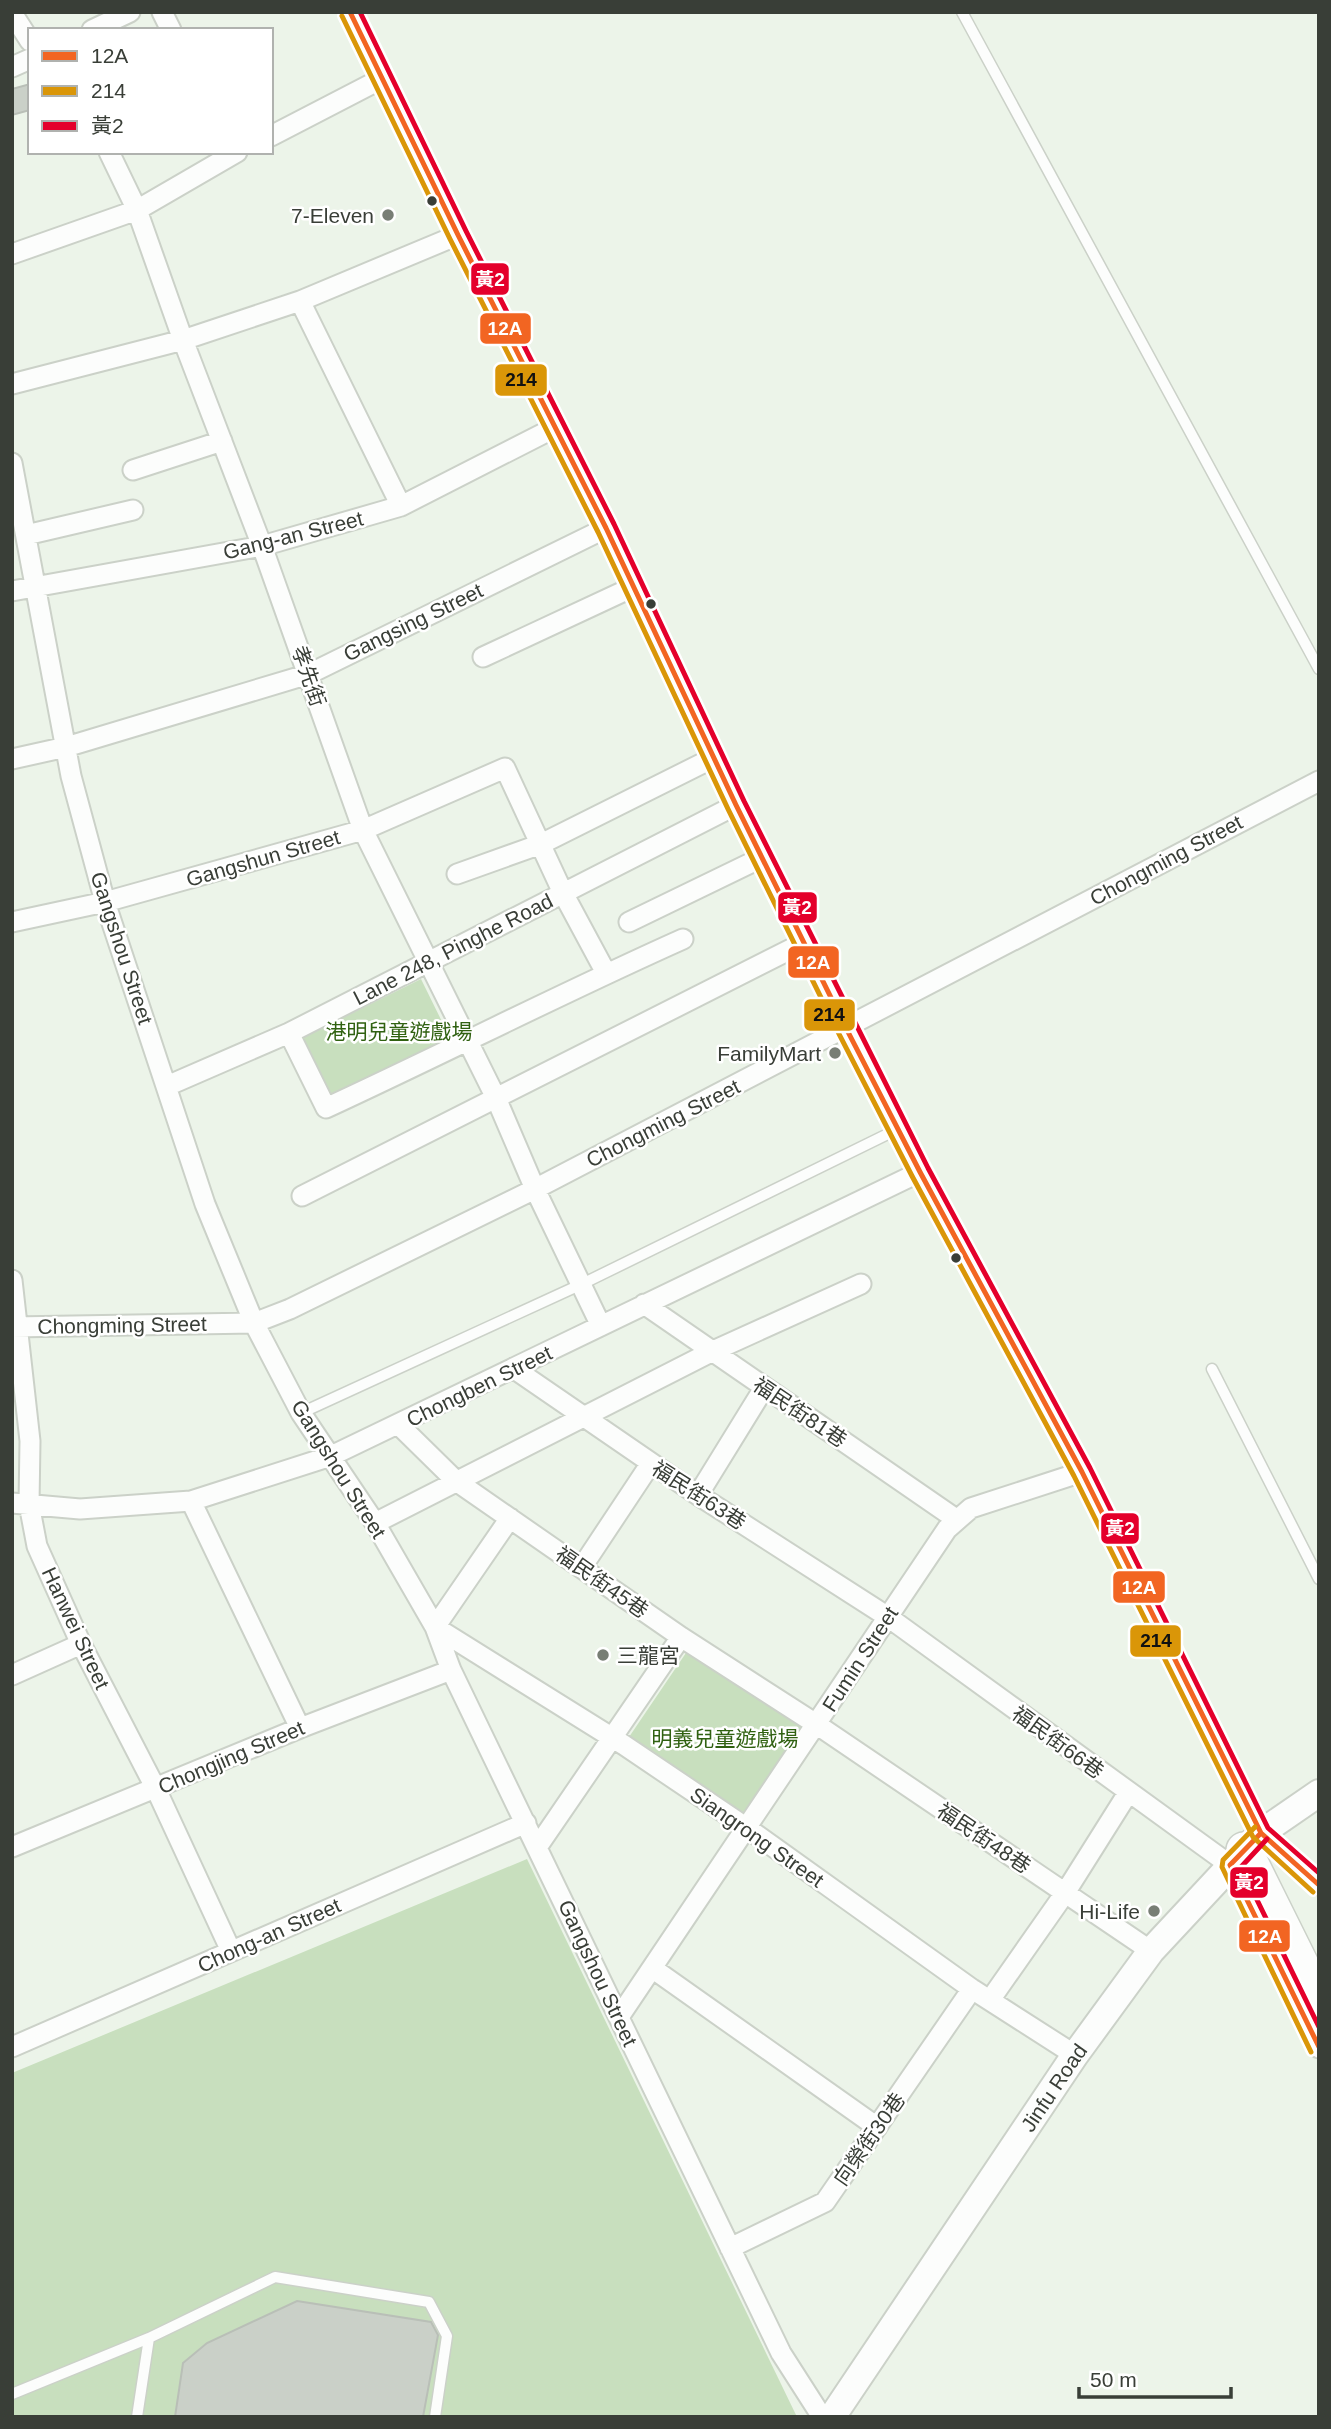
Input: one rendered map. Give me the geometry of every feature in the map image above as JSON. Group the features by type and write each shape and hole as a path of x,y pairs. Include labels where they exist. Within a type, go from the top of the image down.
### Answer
{"highway":[{"path":"1245,1850 1319,1948"},
{"path":"1245,1850 1319,2001"}],"street":[{"path":"96,28 130,12"},
{"path":"162,12 170,28"},
{"path":"350,12 458,235 606,528 803,943 920,1172 1082,1472 1245,1850 1319,2048"},
{"path":"12,13 28,38"},
{"path":"12,67 28,60"},
{"path":"273,135 383,78"},
{"name":"孝先街","path":"110,154 137,210 309,674 363,830 496,1098 535,1189 601,1325"},
{"path":"12,254 137,210 231,154"},
{"path":"12,384 183,340 300,301 458,235"},
{"path":"300,301 401,506"},
{"name":"Gang-an Street","path":"12,592 262,546 401,506 556,427"},
{"path":"133,470 222,441"},
{"name":"Gangshou Street","path":"12,463 66,747 105,902 205,1204 254,1323 302,1413 375,1523 435,1627 451,1670 781,2353 822,2417"},
{"path":"26,535 133,510"},
{"name":"Gangsing Street","path":"12,759 66,747 309,674 606,528"},
{"path":"483,657 634,587"},
{"path":"457,874 541,844 713,758"},
{"name":"Gangshun Street","path":"12,922 105,902 363,830 505,768 541,844"},
{"name":"Chongming Street","path":"15,1327 254,1323 290,1309 535,1189 1319,781"},
{"name":"Lane 248, Pinghe Road","path":"167,1086 289,1033 736,806"},
{"path":"541,844 606,973"},
{"path":"629,922 761,858"},
{"path":"289,1033 326,1108 468,1042 606,973 683,939"},
{"path":"302,1196 803,943"},
{"name":"Chongben Street","path":"20,1504 80,1509 191,1502 331,1456 920,1172"},
{"name":"Hanwei Street","path":"12,1280 21,1441 20,1504 81,1644 156,1789 231,1951"},
{"path":"375,1523 711,1352 861,1284"},
{"name":"福民街81巷","path":"644,1304 956,1519"},
{"name":"福民街63巷","path":"513,1368 698,1495 888,1617"},
{"path":"698,1495 764,1388"},
{"name":"福民街45巷","path":"399,1425 456,1481 681,1637 816,1724"},
{"path":"582,1567 651,1463"},
{"name":"Fumin Street","path":"619,2017 930,1551 956,1519 971,1508 1082,1472"},
{"path":"191,1502 300,1728"},
{"path":"435,1627 510,1518"},
{"name":"福民街66巷","path":"888,1617 1128,1793 1319,1885"},
{"name":"Siangrong Street","path":"435,1627 612,1737 747,1828 972,1989 1075,2055"},
{"path":"538,1846 681,1637"},
{"path":"12,1675 81,1644"},
{"name":"Chongjing Street","path":"12,1847 300,1728 451,1670"},
{"name":"福民街48巷","path":"816,1724 1151,1951"},
{"path":"990,2000 1065,1893 1128,1793"},
{"name":"Jinfu Road","path":"832,2417 1075,2055 1151,1951 1245,1850 1319,1793"},
{"name":"Chong-an Street","path":"12,2047 526,1823"},
{"path":"652,1968 877,2127"},
{"name":"向榮街30巷","path":"730,2248 825,2202 972,1989"}],"lane":[{"path":"962,12 1319,669"},
{"path":"302,1413 582,1284 898,1129"},
{"path":"1212,1370 1319,1579"},
{"path":"12,2394 149,2338 275,2277 429,2302 447,2336 435,2417"},
{"path":"137,2417 149,2338"}],"green space":[{"name":"港明兒童遊戲場","path":"421,979 454,1046 328,1106 296,1041"},
{"name":"明義兒童遊戲場","path":"690,1647 808,1725 746,1819 627,1740"},
{"path":"527,1859 797,2417 12,2417 12,2073"}],"building":[{"path":"28,85 28,111 12,115 12,89"},
{"path":"297,2301 431,2322 438,2335 423,2417 175,2417 183,2363 207,2343"}],"transit line":[{"name":"12A","path":"350,12 458,235 606,528 736,805 846,1028 920,1172 1082,1472 1261,1833 1319,1885"},
{"name":"黃2","path":"360,12 466,231 614,524 744,801 928,1168 1090,1468 1268,1828 1319,1873"},
{"name":"214","path":"342,16 450,239 598,532 728,809 838,1032 912,1176 1074,1476 1253,1837 1313,1892"},
{"name":"214","path":"1255,1827 1223,1860 1222,1867 1311,2052"},
{"name":"12A","path":"1261,1833 1230,1865 1319,2047"},
{"name":"黃2","path":"1267,1839 1241,1867 1319,2027"}],"place":[{"name":"7-Eleven","path":"388,215"},
{"name":"FamilyMart","path":"835,1053"},
{"name":"三龍宮","path":"603,1655"},
{"name":"Hi-Life","path":"1154,1911"}]}
